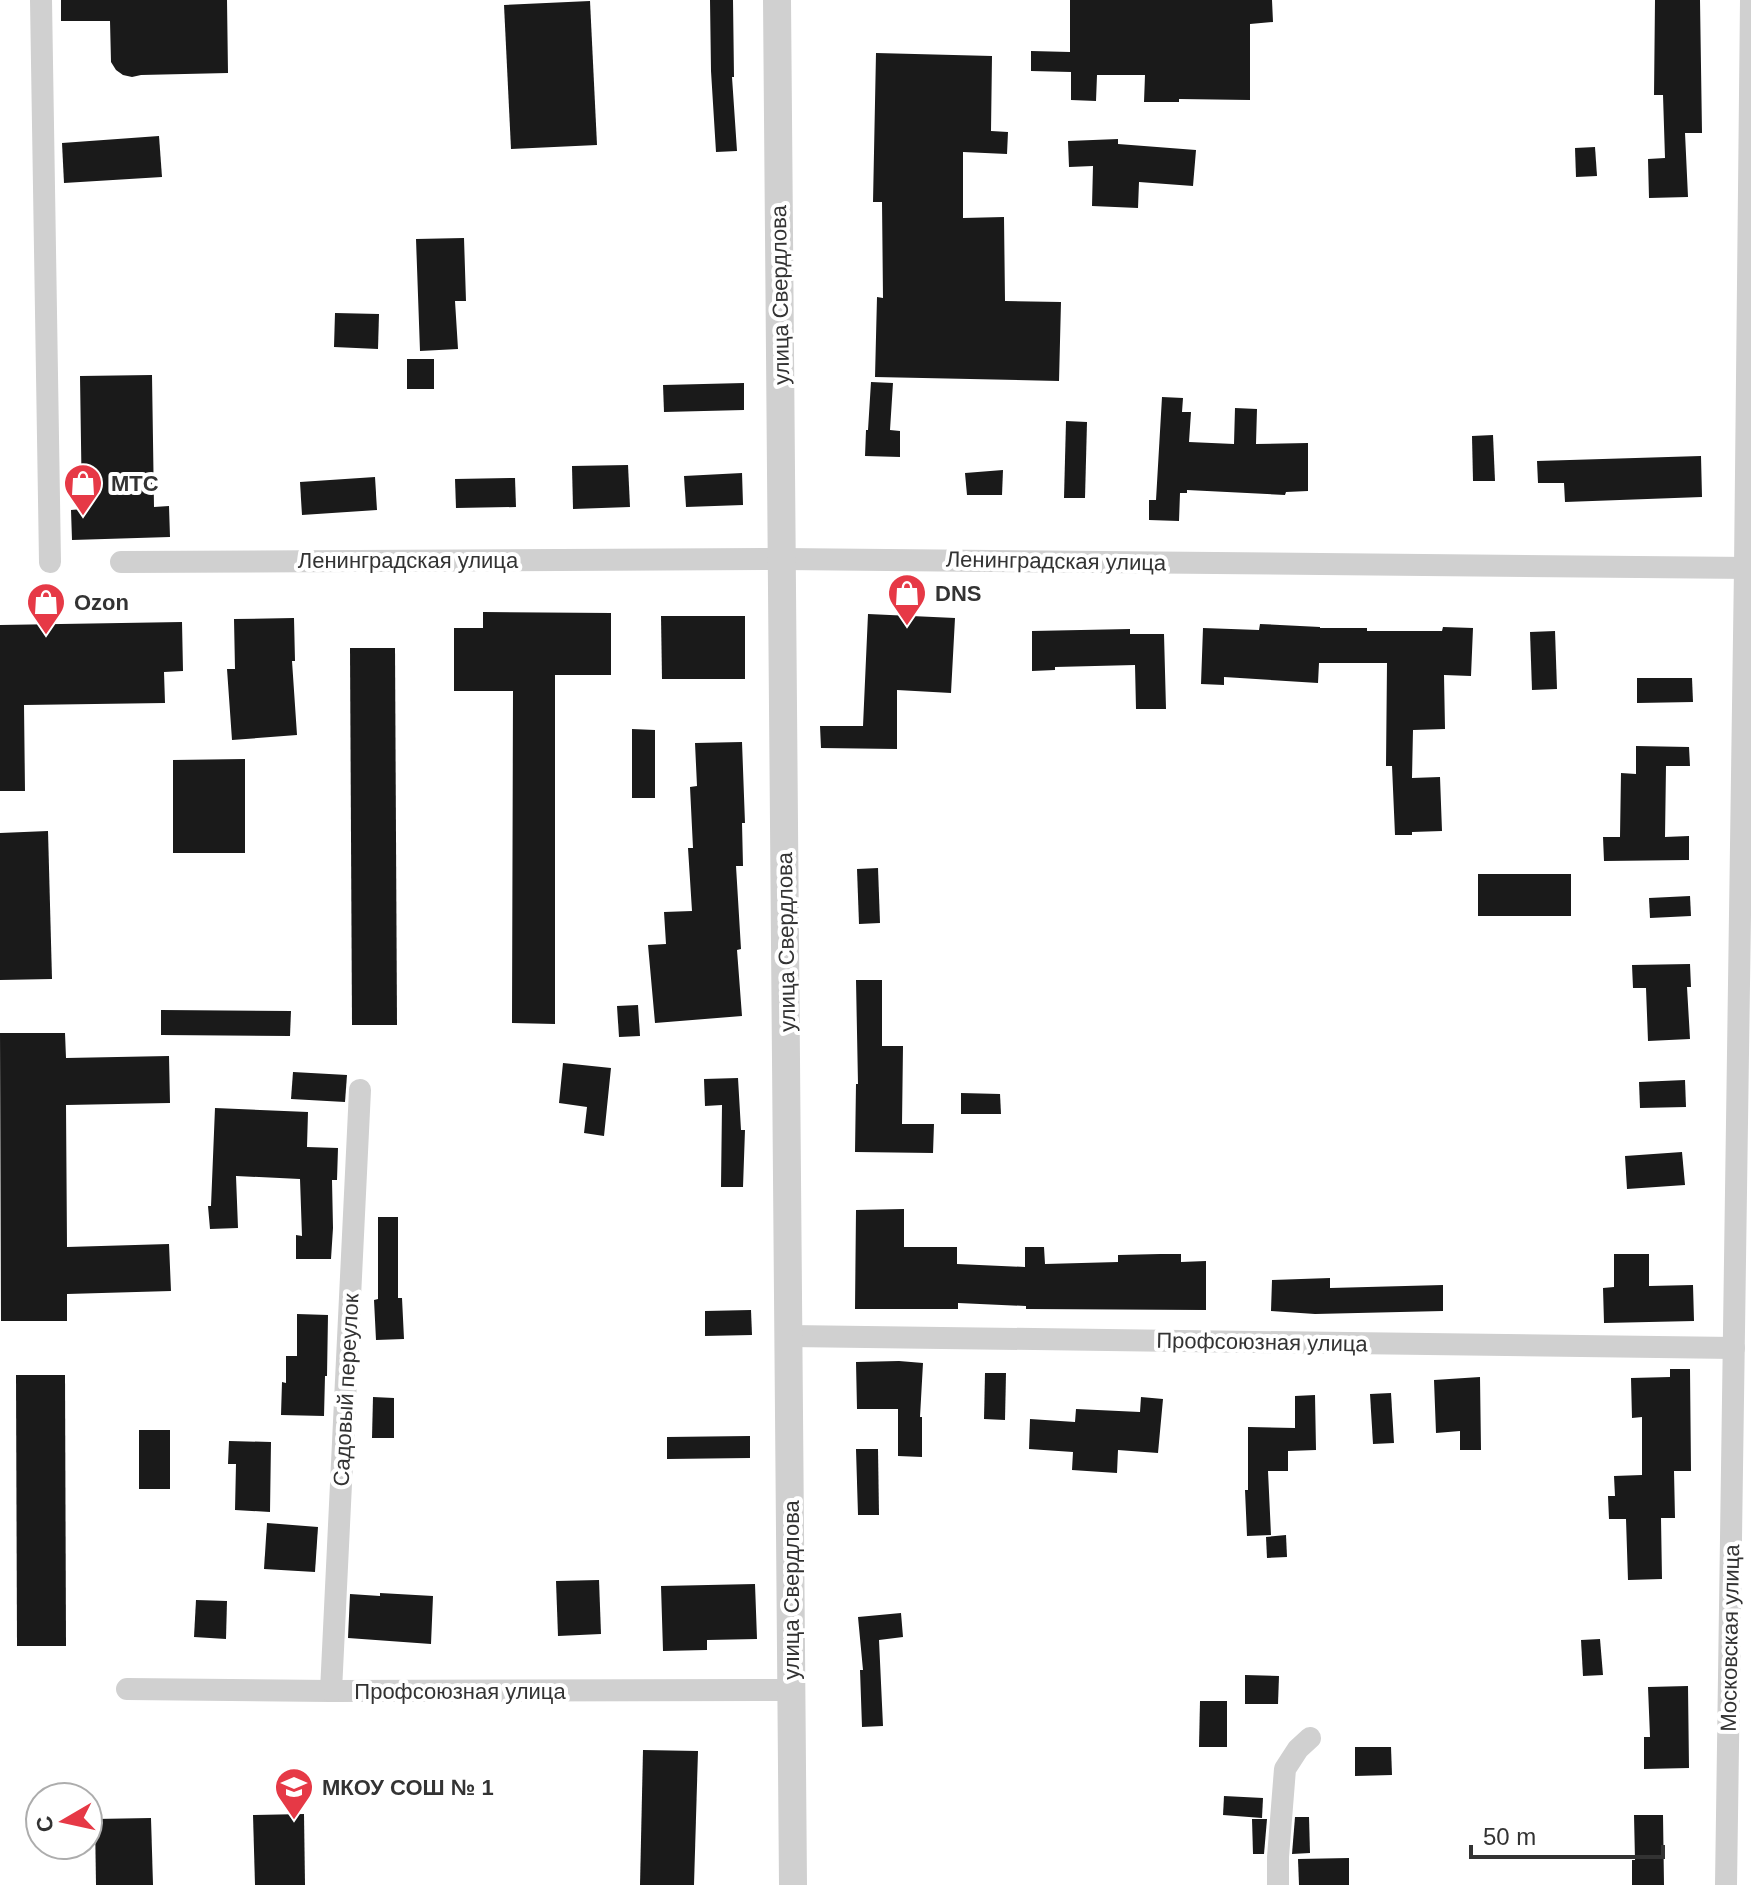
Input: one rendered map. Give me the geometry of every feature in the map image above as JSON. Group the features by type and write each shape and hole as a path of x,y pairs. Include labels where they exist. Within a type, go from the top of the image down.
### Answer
{"street":[{"path":"41,0 50,562"},
{"name":"улица Свердлова","path":"777,0 793,1885"},
{"name":"Московская улица","path":"1726,1885 1748,568 1751,0"},
{"name":"Ленинградская улица","path":"121,562 783,559 1748,568"},
{"name":"Садовый переулок","path":"331,1691 360,1090"},
{"name":"Профсоюзная улица","path":"790,1336 1734,1348"},
{"name":"Профсоюзная улица","path":"127,1689 792,1690"},
{"path":"1278,1885 1285,1769 1298,1749 1310,1738"}],"building":[{"path":"61,0 227,0 228,73 123,75 111,62 110,21 61,21"},
{"path":"710,0 733,0 732,77 737,151 716,152"},
{"path":"1070,0 1272,0 1273,22 1250,24 1250,100 1144,102 1145,75 1097,75 1096,101 1071,100 1071,72 1031,71 1031,51 1070,52"},
{"path":"1655,0 1700,0 1702,133 1685,133 1688,197 1649,198 1648,159 1665,158 1663,95 1654,95"},
{"path":"590,1 597,145 511,149 504,5"},
{"path":"876,53 992,56 991,131 1008,132 1007,154 963,152 963,218 1004,217 1005,301 1061,302 1059,381 875,377 877,297 883,298 882,202 873,202"},
{"path":"159,136 162,177 64,183 62,143"},
{"path":"1118,139 1118,144 1196,150 1193,186 1139,182 1138,208 1092,206 1093,166 1069,167 1068,141"},
{"path":"1595,147 1597,176 1576,177 1575,148"},
{"path":"464,238 466,301 455,301 458,349 420,351 416,239"},
{"path":"335,313 379,314 378,349 334,347"},
{"path":"407,359 434,359 434,389 407,389"},
{"path":"152,375 154,507 169,506 170,537 72,540 71,510 82,509 80,376"},
{"path":"871,382 893,383 890,430 900,431 900,457 865,456"},
{"path":"744,383 744,410 664,412 663,385"},
{"path":"1162,397 1183,398 1182,412 1191,412 1189,442 1234,444 1235,408 1257,409 1256,444 1308,443 1308,491 1286,492 1285,495 1187,490 1187,493 1180,493 1179,521 1149,520 1149,500 1156,500"},
{"path":"1066,421 1087,422 1085,498 1064,498"},
{"path":"1493,435 1495,481 1473,481 1472,436"},
{"path":"1701,456 1702,497 1565,502 1564,483 1538,483 1537,461"},
{"path":"628,465 630,507 573,509 572,466"},
{"path":"1003,470 1002,495 967,495 965,473"},
{"path":"742,473 743,505 686,507 684,476"},
{"path":"375,477 377,510 302,515 300,482"},
{"path":"515,478 516,507 456,508 455,479"},
{"path":"483,612 611,613 611,675 555,675 555,1024 512,1023 513,691 454,691 454,628 483,628"},
{"path":"868,614 955,618 951,693 897,690 897,749 821,748 820,726 863,726"},
{"path":"661,616 745,616 745,679 662,679"},
{"path":"294,618 295,661 292,661 297,735 232,740 227,669 235,669 234,619"},
{"path":"182,622 183,671 164,672 165,703 24,705 25,791 0,791 0,625"},
{"path":"1260,624 1367,628 1367,631 1473,628 1471,676 1444,675 1445,729 1413,730 1412,778 1440,777 1442,831 1395,835 1392,766 1386,766 1387,663 1319,663 1318,683 1224,677 1224,685 1201,684 1203,628 1259,630"},
{"path":"1130,629 1130,634 1164,634 1166,709 1136,709 1135,665 1055,667 1055,670 1032,671 1032,631"},
{"path":"1555,631 1557,689 1532,690 1530,632"},
{"path":"350,648 395,648 397,1025 352,1025"},
{"path":"1637,678 1692,678 1693,702 1637,703"},
{"path":"632,729 655,730 655,798 632,798"},
{"path":"742,742 743,866 736,866 742,1016 655,1023 648,945 666,944 664,912 692,911 688,848 693,848 690,787 697,786 695,743"},
{"path":"1636,746 1689,747 1690,766 1666,766 1665,837 1689,836 1689,860 1604,861 1603,837 1620,837 1621,773 1636,774"},
{"path":"245,759 245,853 173,853 173,760"},
{"path":"48,831 52,979 0,980 0,833"},
{"path":"878,868 880,923 859,924 857,869"},
{"path":"1478,874 1571,874 1571,916 1478,916"},
{"path":"1690,896 1691,916 1650,918 1649,898"},
{"path":"1690,964 1691,987 1687,987 1690,1039 1648,1041 1646,988 1633,988 1632,965"},
{"path":"856,980 882,980 882,1046 903,1046 902,1124 934,1124 933,1153 855,1152 858,1084"},
{"path":"638,1005 640,1036 619,1037 617,1006"},
{"path":"161,1010 291,1011 290,1036 161,1035"},
{"path":"0,1033 65,1033 66,1058 169,1056 170,1103 66,1105 67,1247 169,1244 171,1291 67,1294 67,1321 1,1321"},
{"path":"563,1063 611,1068 604,1136 584,1133 587,1107 559,1103"},
{"path":"293,1072 347,1075 345,1102 291,1099"},
{"path":"738,1078 741,1130 745,1130 743,1187 721,1187 722,1105 705,1106 704,1079"},
{"path":"1685,1080 1686,1107 1640,1108 1639,1082"},
{"path":"961,1093 1000,1094 1001,1114 961,1114"},
{"path":"215,1108 308,1112 307,1147 338,1148 337,1180 332,1180 331,1259 296,1259 296,1235 302,1236 300,1179 236,1176 238,1228 210,1229 208,1206 211,1206"},
{"path":"1682,1152 1685,1185 1627,1189 1625,1156"},
{"path":"904,1209 904,1247 957,1247 957,1264 1025,1267 1025,1247 1044,1247 1045,1264 1118,1262 1118,1255 1160,1254 1181,1254 1181,1262 1206,1261 1206,1310 1026,1309 1026,1306 958,1303 958,1309 855,1309 856,1210"},
{"path":"378,1217 398,1217 398,1298 402,1298 404,1339 376,1340 374,1300 378,1299"},
{"path":"1614,1254 1649,1254 1649,1286 1693,1285 1694,1321 1604,1323 1603,1288 1614,1287"},
{"path":"1330,1278 1330,1288 1443,1285 1443,1311 1315,1314 1271,1311 1272,1280"},
{"path":"751,1310 752,1335 705,1336 705,1311"},
{"path":"297,1314 328,1315 324,1416 281,1415 286,1356 297,1356"},
{"path":"856,1362 923,1363 920,1417 922,1457 898,1456 898,1409 857,1409"},
{"path":"1670,1369 1690,1369 1691,1471 1674,1471 1675,1518 1661,1518 1662,1579 1628,1580 1626,1519 1609,1519 1608,1496 1615,1496 1614,1476 1642,1475 1642,1417 1632,1418 1631,1378 1670,1377"},
{"path":"985,1373 1006,1373 1005,1420 984,1419"},
{"path":"16,1375 65,1375 66,1646 17,1646"},
{"path":"1480,1377 1481,1450 1460,1450 1460,1431 1436,1433 1434,1380"},
{"path":"1391,1393 1394,1443 1373,1444 1370,1394"},
{"path":"1315,1395 1316,1450 1288,1451 1288,1471 1268,1471 1271,1535 1247,1536 1245,1490 1248,1490 1248,1427 1295,1428 1295,1396"},
{"path":"373,1397 394,1398 394,1438 372,1438"},
{"path":"1141,1397 1163,1399 1158,1453 1118,1450 1117,1473 1072,1470 1073,1452 1029,1449 1030,1419 1075,1422 1076,1409 1140,1412"},
{"path":"139,1430 170,1430 170,1489 139,1489"},
{"path":"750,1436 750,1458 667,1459 667,1437"},
{"path":"229,1441 271,1442 270,1512 235,1510 236,1464 228,1464"},
{"path":"856,1449 878,1449 879,1515 858,1515"},
{"path":"267,1523 318,1527 315,1572 264,1569"},
{"path":"1286,1535 1287,1557 1267,1558 1266,1537"},
{"path":"599,1580 601,1634 558,1636 556,1581"},
{"path":"755,1584 757,1639 707,1640 707,1650 663,1651 661,1586"},
{"path":"380,1593 433,1596 431,1644 348,1638 350,1594 380,1596"},
{"path":"196,1600 227,1601 226,1639 194,1637"},
{"path":"901,1613 903,1637 879,1640 883,1726 862,1727 860,1670 863,1670 858,1617"},
{"path":"1600,1639 1603,1675 1583,1676 1581,1640"},
{"path":"1245,1675 1279,1676 1278,1704 1245,1704"},
{"path":"1688,1686 1689,1768 1644,1769 1644,1737 1650,1737 1648,1687"},
{"path":"1200,1701 1227,1701 1227,1747 1199,1747"},
{"path":"1355,1747 1391,1747 1392,1775 1355,1776"},
{"path":"643,1750 698,1751 694,1885 640,1885"},
{"path":"1224,1796 1263,1798 1262,1818 1223,1815"},
{"path":"304,1814 305,1885 255,1885 253,1815"},
{"path":"1634,1815 1663,1815 1664,1885 1632,1885"},
{"path":"1295,1817 1309,1817 1310,1853 1292,1854"},
{"path":"151,1818 153,1885 96,1885 96,1861 104,1861 104,1819"},
{"path":"1252,1819 1267,1819 1264,1854 1253,1854"},
{"path":"1349,1858 1349,1885 1299,1885 1298,1859"}],"place":[{"name":"МТС","path":"83,517"},
{"name":"DNS","path":"907,627"},
{"name":"Ozon","path":"46,636"},
{"name":"МКОУ СОШ № 1","path":"294,1821"}]}
